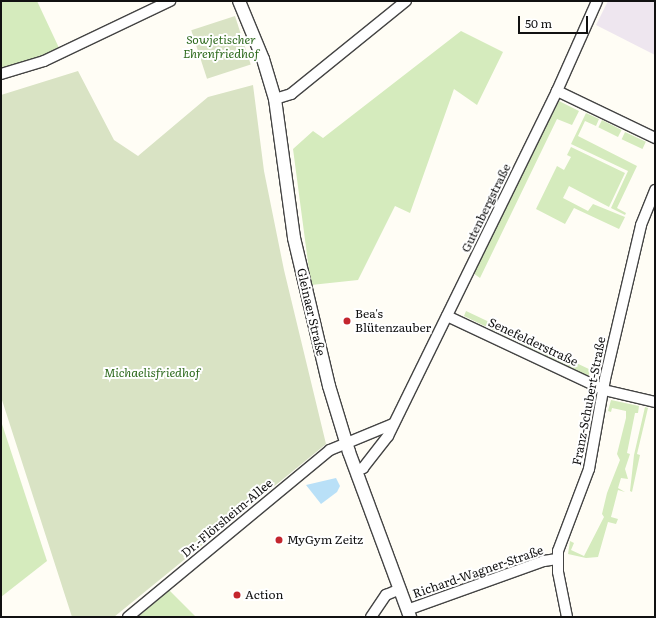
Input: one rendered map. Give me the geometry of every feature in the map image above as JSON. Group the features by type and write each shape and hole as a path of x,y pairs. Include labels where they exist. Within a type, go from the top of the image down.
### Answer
{"street":[{"path":"1,74 66,51 170,1"},
{"name":"Gleinaer Straße","path":"239,1 263,59 275,99 294,238 324,370 346,444 408,613"},
{"path":"275,99 291,94 406,1"},
{"name":"Gutenbergstraße","path":"356,471 363,468 388,436 557,91 597,1"},
{"path":"557,91 655,138"},
{"name":"Franz-Schubert-Straße","path":"567,617 557,559 590,469 604,390 641,224 655,190"},
{"name":"Senefelderstraße","path":"447,316 604,390 655,402"},
{"path":"346,444 393,424"},
{"name":"Dr.-Flörsheim-Allee","path":"128,617 330,450 346,444"},
{"name":"Richard-Wagner-Straße","path":"408,613 544,561 557,559"},
{"path":"371,617 386,595 400,589"}],"shaded area":[{"path":"608,1 655,1 655,55 596,25"}],"green space":[{"path":"1,1 37,1 60,50 1,71"},
{"name":"Sowjetischer Ehrenfriedhof","path":"235,16 251,65 207,79 191,30"},
{"path":"461,31 503,52 477,105 454,89 410,213 395,206 358,280 311,285 293,149 313,131 323,138"},
{"name":"Michaelisfriedhof","path":"78,71 114,140 138,156 208,97 253,85 264,171 284,270 326,444 114,617 72,617 1,397 1,95"},
{"path":"559,101 579,111 572,125 557,119 480,278 473,273"},
{"path":"586,113 599,119 596,126 585,121 578,136 637,166 617,208 626,213 625,215 611,208 628,171 571,144"},
{"path":"602,120 622,130 618,137 598,127"},
{"path":"625,132 646,142 642,149 622,139"},
{"path":"571,147 625,173 609,207 569,186 563,198 588,211 593,204 625,217 619,229 574,208 565,224 536,209 557,166 564,170 571,157 567,155"},
{"path":"466,311 591,370 588,376 464,316"},
{"path":"611,400 639,406 638,413 635,413 627,453 630,454 625,469 628,479 621,478 618,488 625,492 618,490 611,517 618,519 616,524 608,522 598,557 586,558 568,554 570,541 574,543 571,550 584,556 604,517 602,514 607,493 620,460 617,454 626,418 626,411 612,408 611,412 608,411"},
{"path":"645,407 648,408 637,454 640,455 632,492 630,491 634,455"},
{"path":"1,421 47,561 1,597"},
{"path":"169,590 196,617 138,617"}],"water":[{"path":"336,478 340,486 337,492 321,504 306,485"}],"place":[{"name":"Bea's Blütenzauber","path":"347,321"},
{"name":"MyGym Zeitz","path":"279,540"},
{"name":"Action","path":"237,595"}]}
